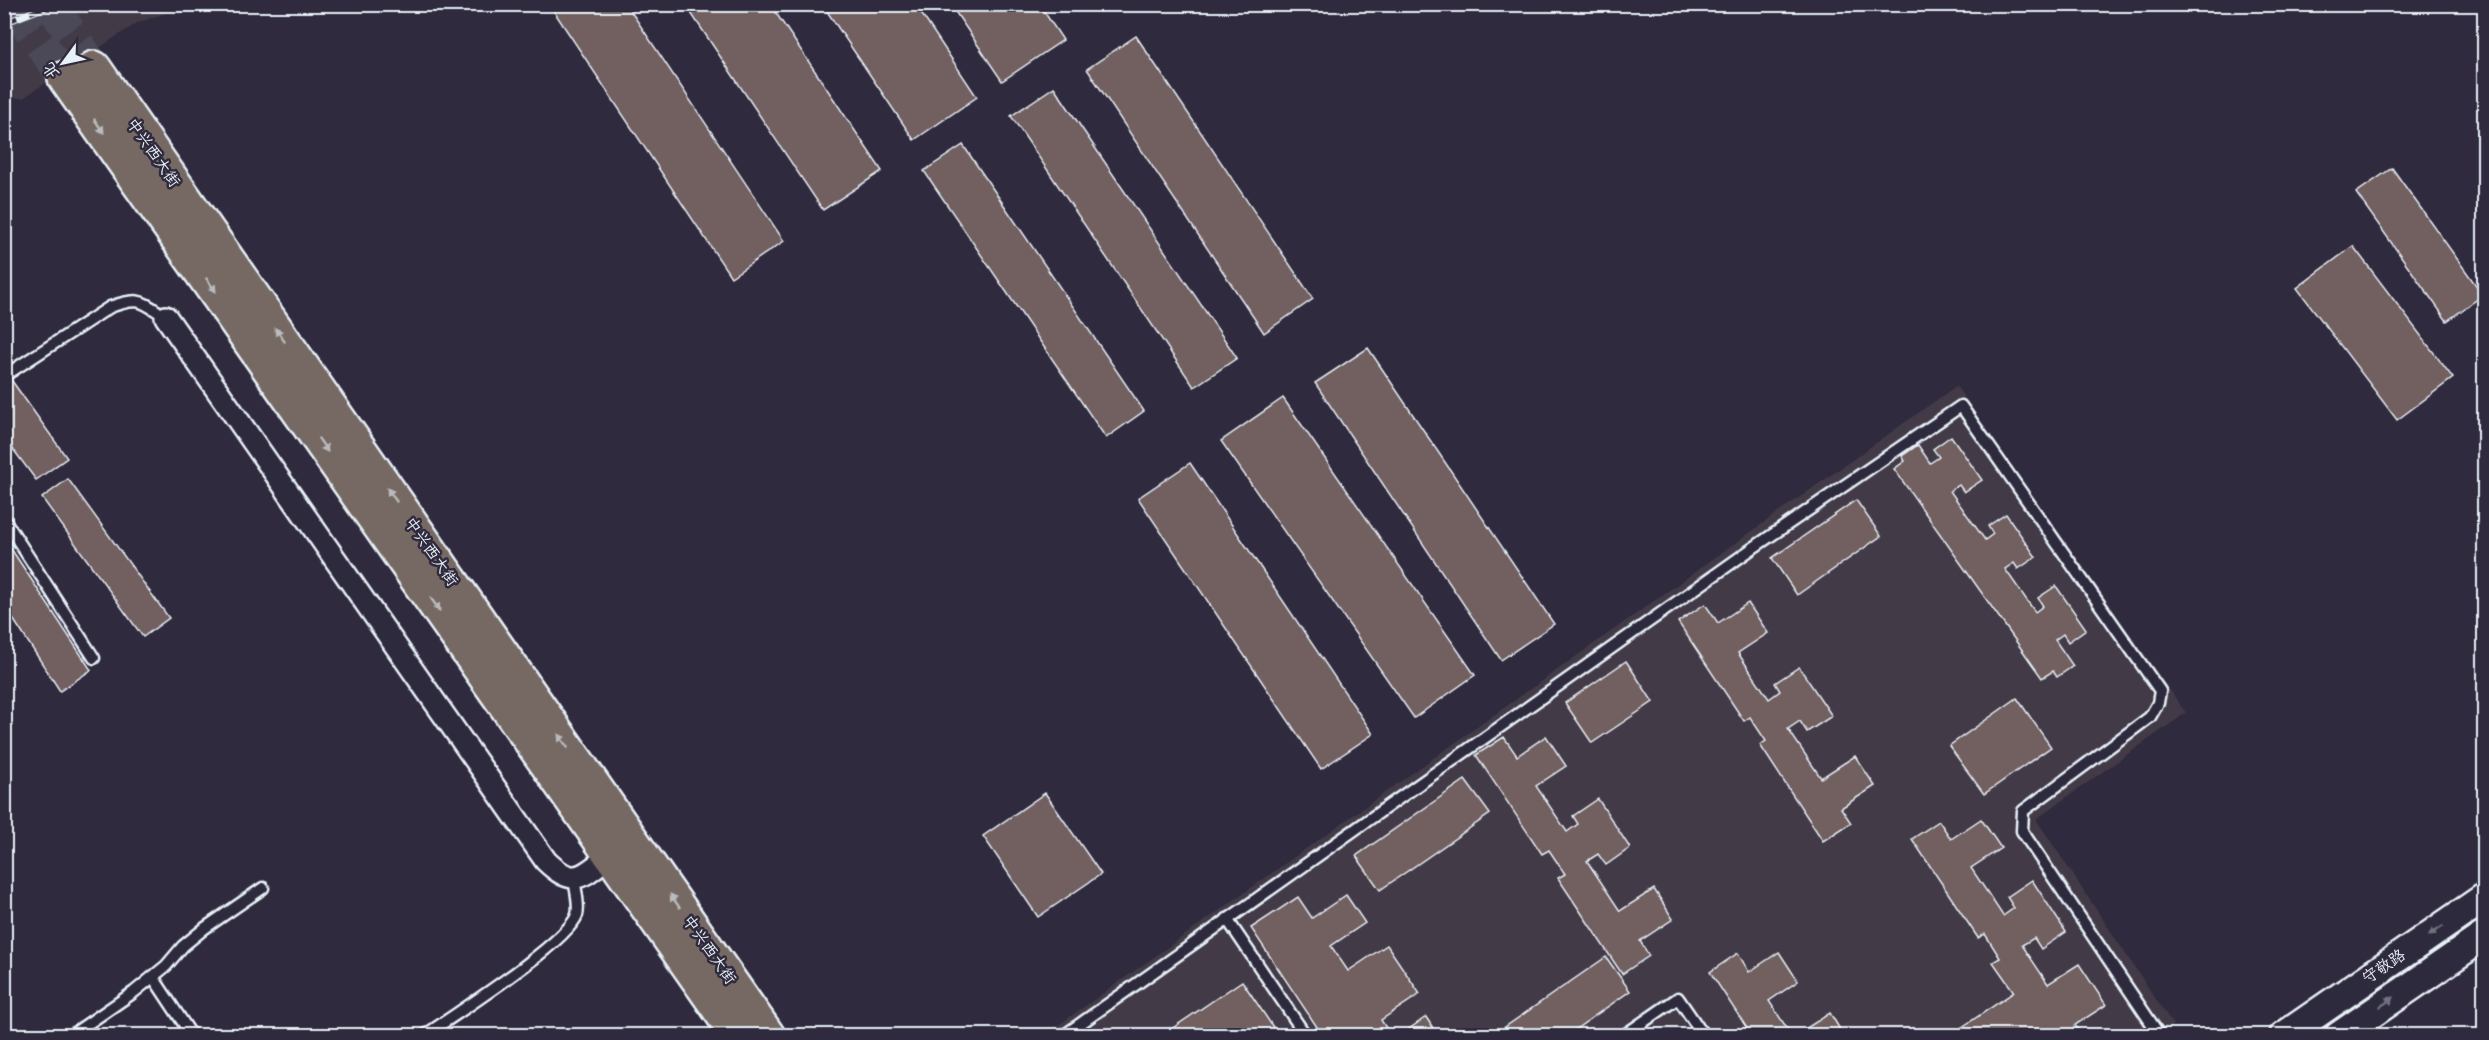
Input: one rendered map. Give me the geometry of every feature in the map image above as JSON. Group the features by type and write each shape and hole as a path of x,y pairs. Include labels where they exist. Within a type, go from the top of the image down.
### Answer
{"main road":[{"name":"中兴西大街","path":"738,1035 79,73 768,1035"},
{"name":"守敬路","path":"2284,1035 2484,898"},
{"name":"守敬路","path":"2339,1035 2484,936"}],"street":[{"path":"166,317 546,861 565,877 574,878 584,874 612,854"}],"lane":[{"path":"4,376 110,306 128,300 140,300 166,317"},
{"path":"1063,1035 1753,548 1961,406 2160,691 2158,703 2150,717 2023,811 2021,822 2022,831 2160,1035"},
{"path":"4,519 94,658"},
{"path":"424,1035 548,947 568,928 578,914 574,878"},
{"path":"70,1035 153,977 205,928 263,888"},
{"path":"1227,919 1305,1035"},
{"path":"153,977 192,1035"},
{"path":"1623,1035 1678,998 1704,1035"}],"shaded area":[{"path":"5,5 188,5 137,23 23,98 5,98"},
{"path":"1956,386 2186,713 2036,819 2173,1025 2159,1035 1043,1036"}],"building":[{"path":"549,4 626,4 784,241 731,277"},
{"path":"685,4 770,4 882,171 823,210"},
{"path":"822,4 915,4 977,97 914,140"},
{"path":"950,4 1039,4 1063,40 1002,81"},
{"path":"1136,36 1313,299 1264,333 1087,69"},
{"path":"1054,87 1237,358 1194,387 1011,116"},
{"path":"963,145 1144,411 1106,438 924,171"},
{"path":"2392,168 2483,295 2447,321 2356,193"},
{"path":"2353,246 2453,378 2397,420 2297,288"},
{"path":"1368,348 1554,624 1501,660 1315,383"},
{"path":"12,381 67,458 36,480 4,437 4,387"},
{"path":"1283,398 1475,675 1414,718 1221,441"},
{"path":"1951,436 1982,480 1964,492 1959,485 1950,491 1985,540 1993,534 1988,526 2006,514 2036,557 2018,569 2014,563 2005,569 2035,612 2043,606 2038,598 2056,586 2086,629 2068,642 2063,634 2055,640 2073,666 2057,677 2053,671 2042,678 1894,469 1905,461 1902,456 1918,445 1930,463 1939,457 1933,449"},
{"path":"1190,463 1373,734 1321,769 1138,498"},
{"path":"68,479 169,618 143,637 42,498"},
{"path":"1856,500 1881,536 1797,595 1772,558"},
{"path":"4,538 91,670 60,691 4,605"},
{"path":"1748,603 1768,633 1738,653 1769,699 1780,691 1775,683 1799,667 1832,716 1807,732 1800,721 1788,729 1821,778 1855,756 1875,786 1841,808 1851,823 1823,841 1760,745 1766,741 1750,717 1744,721 1678,622 1705,604 1718,623"},
{"path":"1626,661 1653,702 1592,743 1565,703"},
{"path":"2017,698 2051,747 1984,794 1949,746"},
{"path":"1546,736 1566,766 1536,786 1567,832 1578,824 1573,816 1598,799 1630,848 1606,865 1598,854 1587,861 1620,911 1654,889 1673,919 1640,941 1649,956 1622,974 1558,878 1565,874 1549,850 1542,854 1476,755 1504,737 1517,756"},
{"path":"1465,780 1490,814 1380,890 1356,856"},
{"path":"1045,793 1101,874 1038,917 983,836"},
{"path":"1981,819 2001,848 1971,868 2003,916 2014,908 2007,897 2032,880 2066,932 2041,949 2034,938 2022,945 2048,984 2079,964 2106,1005 2075,1025 2082,1036 2042,1036 2038,1029 2029,1036 1949,1036 2014,992 1993,962 2000,958 1985,934 1978,938 1912,839 1939,821 1951,839"},
{"path":"1346,895 1365,923 1331,946 1348,971 1387,945 1420,994 1381,1020 1391,1036 1323,1036 1251,928 1298,897 1312,918"},
{"path":"1779,952 1798,981 1769,1001 1792,1036 1752,1036 1710,972 1738,953 1749,972"},
{"path":"1606,957 1630,991 1566,1036 1492,1036"},
{"path":"1242,981 1279,1036 1161,1036"},
{"path":"1830,1013 1844,1036 1809,1036 1805,1029"},
{"path":"1426,1017 1438,1036 1399,1036"}],"tunnel":[{"path":"12,4 65,78"},
{"path":"51,4 94,68"}],"railway":[{"path":"4,7 10,4"},
{"path":"4,23 53,4"}]}
